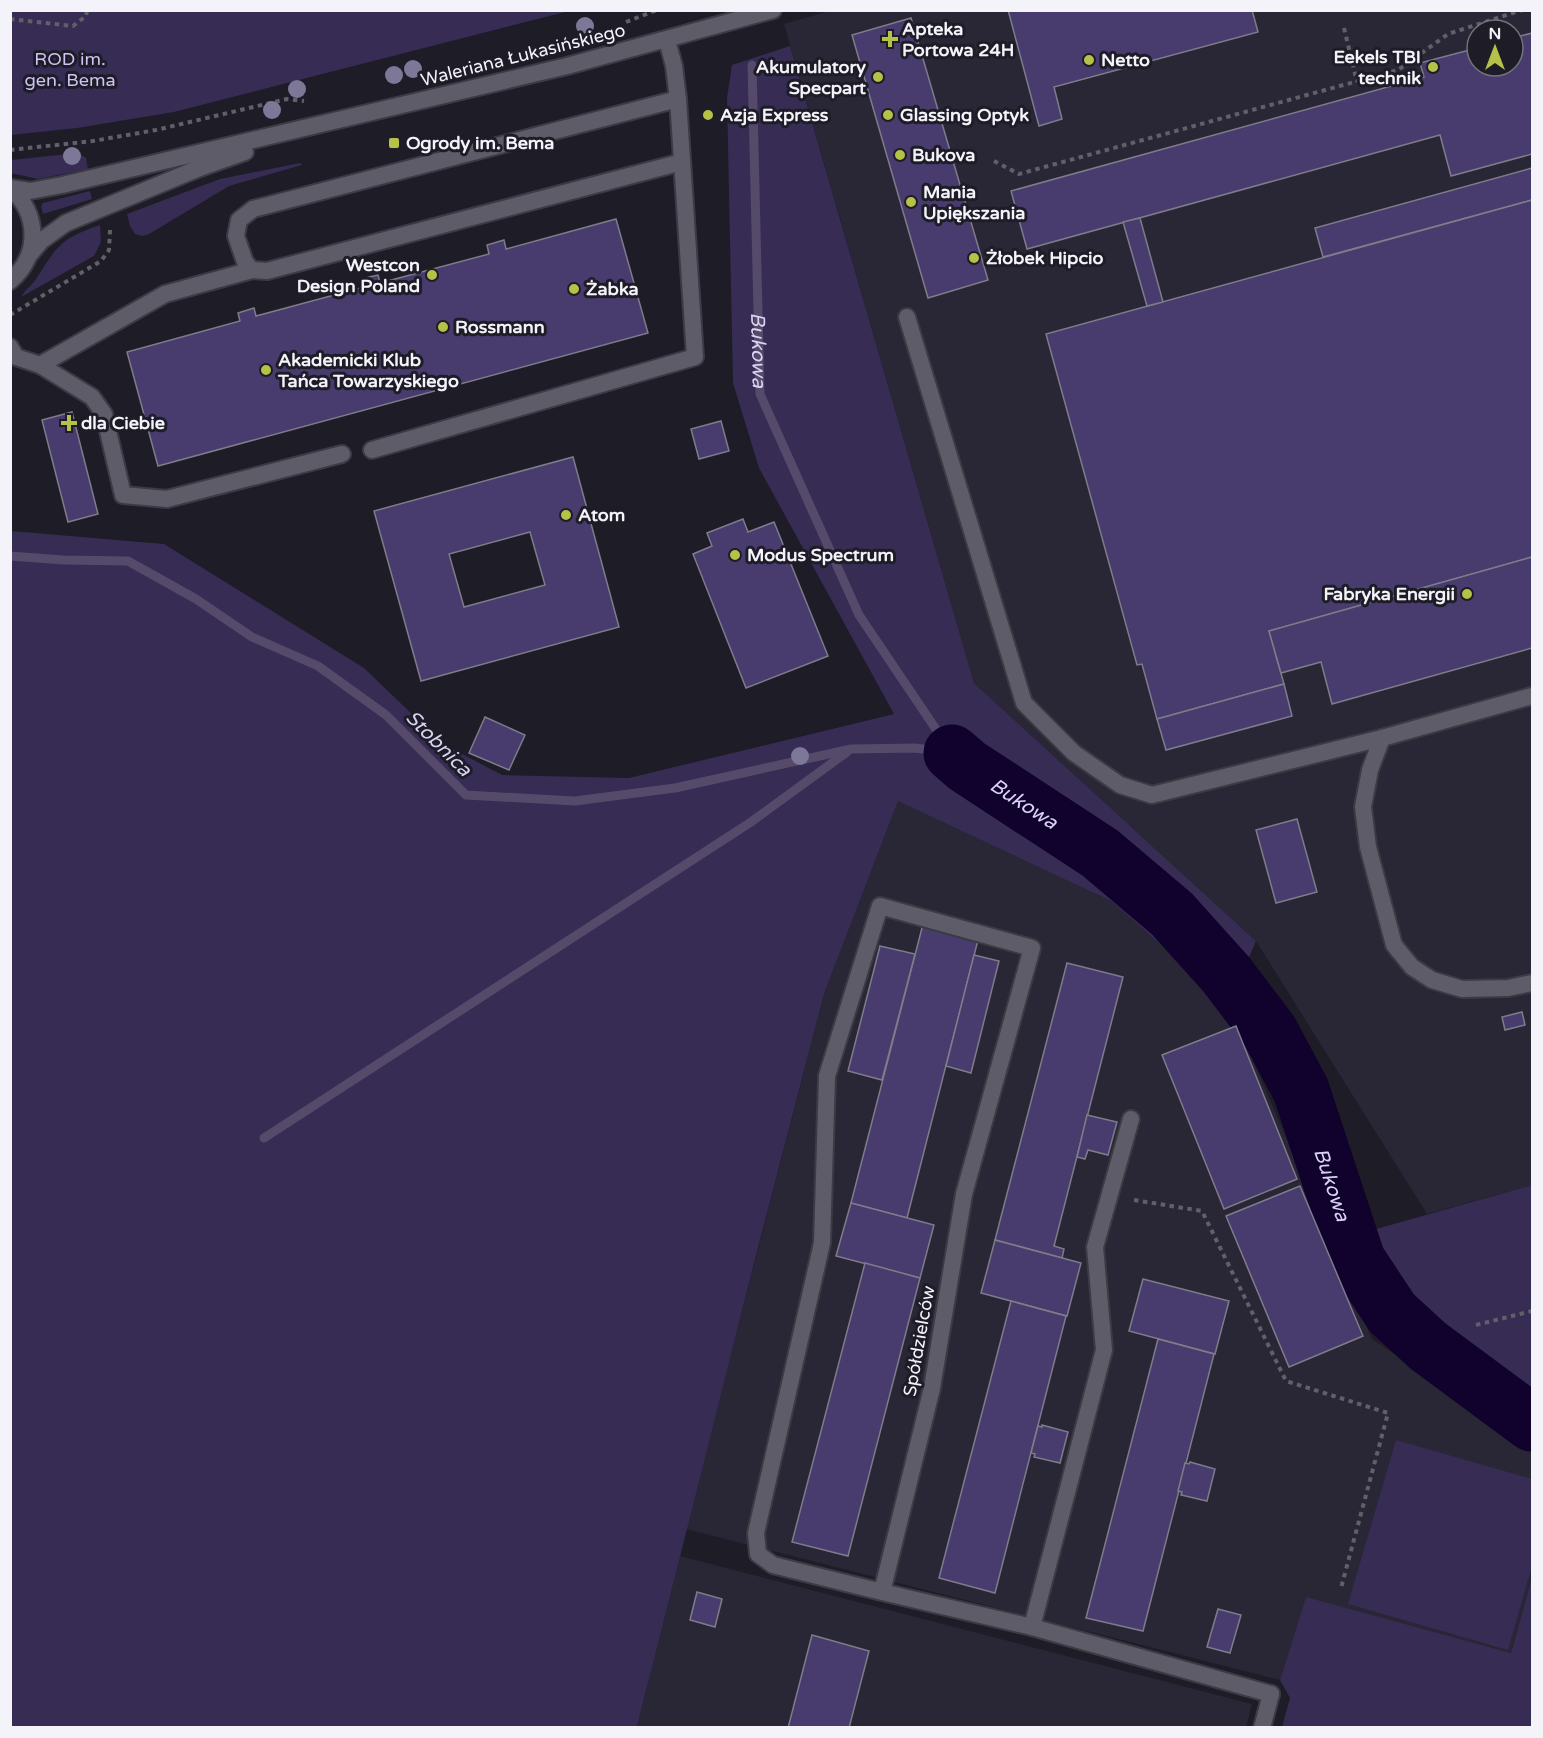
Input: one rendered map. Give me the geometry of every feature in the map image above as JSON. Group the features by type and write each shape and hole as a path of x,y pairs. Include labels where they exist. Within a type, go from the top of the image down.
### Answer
{"street":[{"name":"Waleriana Łukasińskiego","path":"10,188 30,191 62,185 317,126 667,40 774,10"},
{"path":"372,450 695,357 678,99 674,66 667,40"},
{"path":"252,270 245,262 236,236 239,220 253,209 678,99"},
{"name":"Waleriana Łukasińskiego","path":"10,280 24,267 30,254 49,234 74,219 197,169 317,126"},
{"path":"40,365 165,294 252,270 267,272 682,162"},
{"path":"10,188 24,202 30,216 33,234 30,254"},
{"path":"907,317 1024,703 1074,753 1120,785 1152,795 1382,738 1533,696"},
{"path":"10,347 16,357 40,365 92,397 104,414 123,495 167,500 342,454"},
{"path":"1382,738 1370,770 1363,807 1368,847 1394,945 1412,967 1432,980 1462,989 1508,988 1533,983"},
{"name":"Spółdzielców","path":"880,906 1032,948 964,1194 932,1388 882,1592 773,1565 758,1554 756,1533 822,1243 827,1076 880,906"},
{"path":"1032,1626 1104,1350 1095,1247 1131,1119"},
{"path":"882,1592 1032,1626 1271,1694 1262,1728"}],"path":[{"path":"10,19 73,26 86,16 87,10"},
{"path":"618,24 657,10"},
{"path":"994,161 1019,174 1357,82 1398,70 1448,34 1522,10"},
{"path":"1344,28 1357,82"},
{"path":"10,150 93,141 156,130 287,99"},
{"path":"1109,1196 1202,1210 1286,1381 1388,1413 1341,1588"},
{"path":"1476,1325 1533,1311"}],"shaded area":[{"path":"833,10 1532,11 1532,1185 1427,1214 1256,941 974,683 784,24"},
{"path":"898,800 1111,901 1229,1004 1372,1339 1532,1446 1532,1577 1511,1653 1306,1598 1280,1680 686,1529 824,994"},
{"path":"680,1556 1252,1704 1246,1728 637,1728"}],"green space":[{"name":"ROD im. gen. Bema","path":"11,10 569,11 174,112 77,128 11,135"},
{"path":"790,46 974,683 1256,941 1229,1004 1111,901 898,801 824,994 637,1727 11,1727 11,531 164,544 364,668 443,744 502,775 629,778 894,714 759,468 733,383 727,98 732,65"},
{"path":"78,153 86,158 88,169 38,179 11,173 11,160"},
{"path":"300,163 302,165 229,186 149,234 142,236 135,234 130,226 127,214 220,179"},
{"path":"90,191 92,199 43,214 41,207 43,203"},
{"path":"100,225 101,242 94,256 21,297 61,244"},
{"path":"1532,1185 1532,1408 1411,1317 1374,1263 1362,1233"},
{"path":"1396,1440 1532,1479 1532,1566 1508,1650 1348,1604"},
{"path":"1532,1577 1532,1727 1282,1727 1290,1698 1280,1680 1306,1597 1511,1653"}],"building":[{"name":"Netto","path":"1008,10 1252,10 1258,32 1054,87 1062,119 1039,126"},
{"path":"911,18 988,280 928,298 852,35"},
{"path":"1532,33 1532,154 1451,176 1440,135 1027,249 1011,191 1424,77 1420,63 1465,51 1465,78 1525,78 1525,35"},
{"path":"1532,168 1532,200 1323,257 1315,228"},
{"path":"1532,200 1532,557 1269,631 1284,684 1157,719 1142,664 1137,665 1046,334"},
{"path":"1140,218 1163,302 1147,306 1123,222"},
{"path":"616,219 648,333 158,466 127,352 240,321 238,313 254,308 256,316 364,287 361,279 378,275 380,283 489,254 487,245 504,240 506,249"},
{"path":"72,412 98,514 68,522 42,420"},
{"path":"721,421 729,451 699,459 691,429"},
{"path":"573,457 619,627 421,681 374,511","holes":["530,532 545,585 464,607 449,554"]},
{"path":"743,519 748,532 774,522 828,656 746,688 693,554 712,546 707,533"},
{"name":"Fabryka Energii","path":"1532,557 1532,648 1332,704 1321,662 1281,673 1269,631"},
{"path":"1284,684 1292,716 1166,750 1157,719"},
{"path":"485,717 525,735 509,770 469,753"},
{"path":"1297,819 1317,892 1276,903 1256,830"},
{"path":"923,924 978,940 907,1218 851,1203"},
{"path":"880,946 915,954 882,1080 848,1071"},
{"path":"974,955 999,961 971,1073 946,1066"},
{"path":"1067,963 1123,977 1054,1246 1064,1249 1062,1258 995,1240"},
{"path":"1522,1012 1525,1025 1505,1030 1502,1017"},
{"path":"1236,1026 1297,1179 1224,1209 1162,1055"},
{"path":"1087,1115 1117,1122 1108,1155 1088,1150 1085,1159 1077,1157"},
{"path":"1300,1186 1363,1336 1289,1367 1226,1216"},
{"path":"851,1203 934,1225 920,1278 836,1256"},
{"path":"995,1240 1081,1263 1067,1316 981,1293"},
{"path":"865,1263 920,1278 848,1556 792,1542"},
{"path":"1143,1279 1229,1301 1215,1354 1129,1331"},
{"path":"1011,1301 1066,1316 995,1593 939,1578"},
{"path":"1158,1339 1214,1354 1143,1631 1086,1618"},
{"path":"1042,1425 1068,1432 1060,1463 1034,1457 1035,1454 1031,1453 1038,1426 1042,1427"},
{"path":"1190,1462 1215,1469 1207,1501 1181,1495 1182,1492 1178,1491 1185,1463"},
{"path":"697,1592 722,1599 715,1627 690,1620"},
{"path":"1218,1609 1241,1615 1230,1653 1207,1647"},
{"path":"812,1635 869,1651 849,1728 788,1728"}],"waterway":[{"name":"Bukowa","path":"752,65 760,394 859,615 952,753"},
{"name":"Stobnica","path":"10,556 128,561 196,599 252,637 318,666 386,715 466,795 575,801 675,788 851,749 915,748 952,753"},
{"path":"264,1138 751,822 847,752"},
{"name":"Bukowa","path":"952,753 967,766 1100,853 1172,914 1226,974 1270,1032 1301,1090 1357,1260 1392,1313 1428,1346 1532,1423"}],"place":[{"name":"Apteka Portowa 24H","path":"890,39"},
{"name":"Netto","path":"1089,60"},
{"name":"Eekels TBI technik","path":"1433,67"},
{"name":"Akumulatory Specpart","path":"878,77"},
{"name":"Azja Express","path":"708,115"},
{"name":"Glassing Optyk","path":"888,115"},
{"name":"Ogrody im. Bema","path":"394,143"},
{"name":"Bukova","path":"900,155"},
{"name":"Mania Upiększania","path":"911,202"},
{"name":"Żłobek Hipcio","path":"974,258"},
{"name":"Westcon Design Poland","path":"432,275"},
{"name":"Żabka","path":"574,289"},
{"name":"Rossmann","path":"443,327"},
{"name":"Akademicki Klub Tańca Towarzyskiego","path":"266,370"},
{"name":"dla Ciebie","path":"69,423"},
{"name":"Atom","path":"566,515"},
{"name":"Modus Spectrum","path":"735,555"},
{"name":"Fabryka Energii","path":"1467,594"}]}
